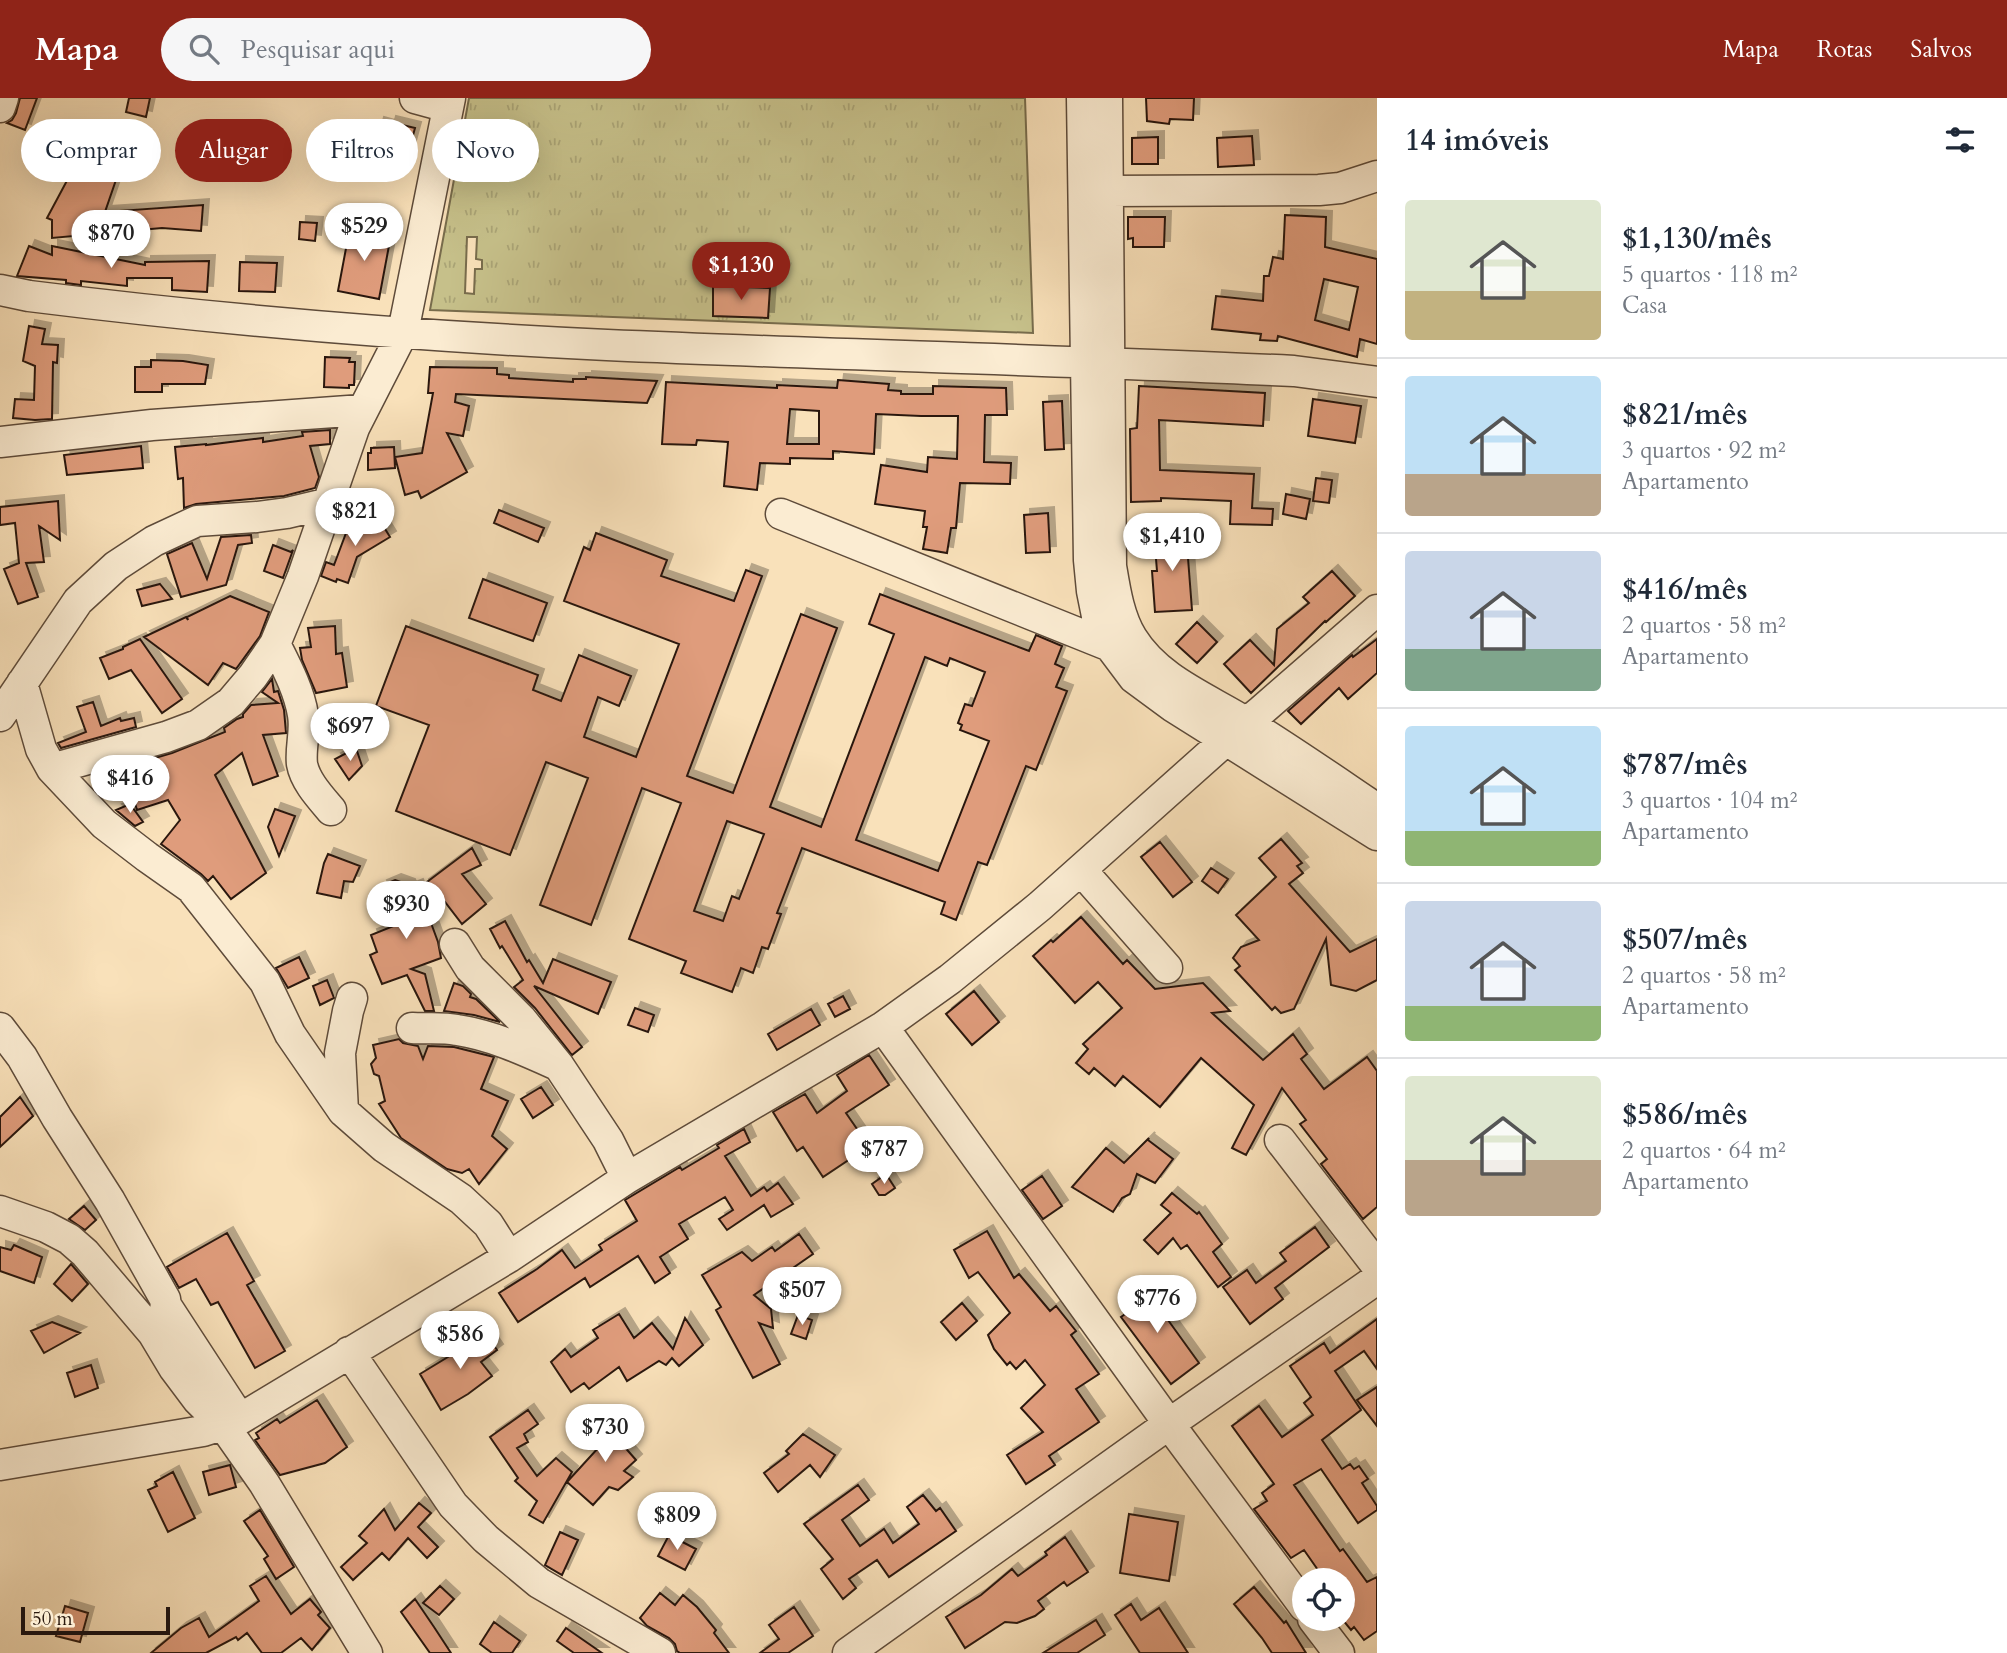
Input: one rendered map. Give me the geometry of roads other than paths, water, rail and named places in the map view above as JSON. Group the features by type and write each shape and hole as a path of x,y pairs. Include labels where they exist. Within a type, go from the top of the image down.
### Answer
{"street":[{"path":"0,107 4,98"},
{"path":"52,769 166,737 198,725 231,702 275,644 303,576 362,410 403,332 449,103 415,98"},
{"path":"1082,98 1111,566 1118,604 1131,637 1153,665 1188,689 1236,731 1377,835"},
{"path":"1107,98 1108,191 1098,363 1086,464 1090,570 1098,621 1110,646 1134,678 1172,706 1236,731 1377,809"},
{"path":"1108,191 1319,190 1340,188 1377,176"},
{"path":"0,290 29,296 224,319 403,332 605,345 1294,371 1377,382"},
{"path":"0,442 152,425 362,410"},
{"path":"0,716 78,601 116,566 154,541 197,521 287,513 329,503"},
{"path":"781,514 1110,646"},
{"path":"0,1465 203,1431 232,1422 509,1257 627,1178 883,1027 950,979 1040,906 1236,731 1377,610"},
{"path":"275,644 303,713 305,733 302,765 316,792 331,810"},
{"path":"22,683 37,738 52,769 104,824 191,888 265,982 290,1034 343,1111 384,1147 461,1199 488,1224 509,1257"},
{"path":"1081,870 1167,968"},
{"path":"455,944 470,968 521,1019 559,1066 608,1140 627,1178"},
{"path":"343,1111 340,1053 352,998"},
{"path":"883,1027 1292,1590"},
{"path":"0,1028 22,1057 110,1202 264,1483 367,1653"},
{"path":"412,1028 454,1029 478,1034 559,1066"},
{"path":"1280,1140 1377,1266"},
{"path":"0,1211 46,1227 69,1239 85,1253 153,1333 198,1400 232,1422"},
{"path":"856,1651 1169,1424 1377,1279"},
{"path":"153,1333 167,1307"},
{"path":"349,1352 453,1505 486,1539 539,1583 660,1653"},
{"path":"1323,1631 1339,1653"}]}
